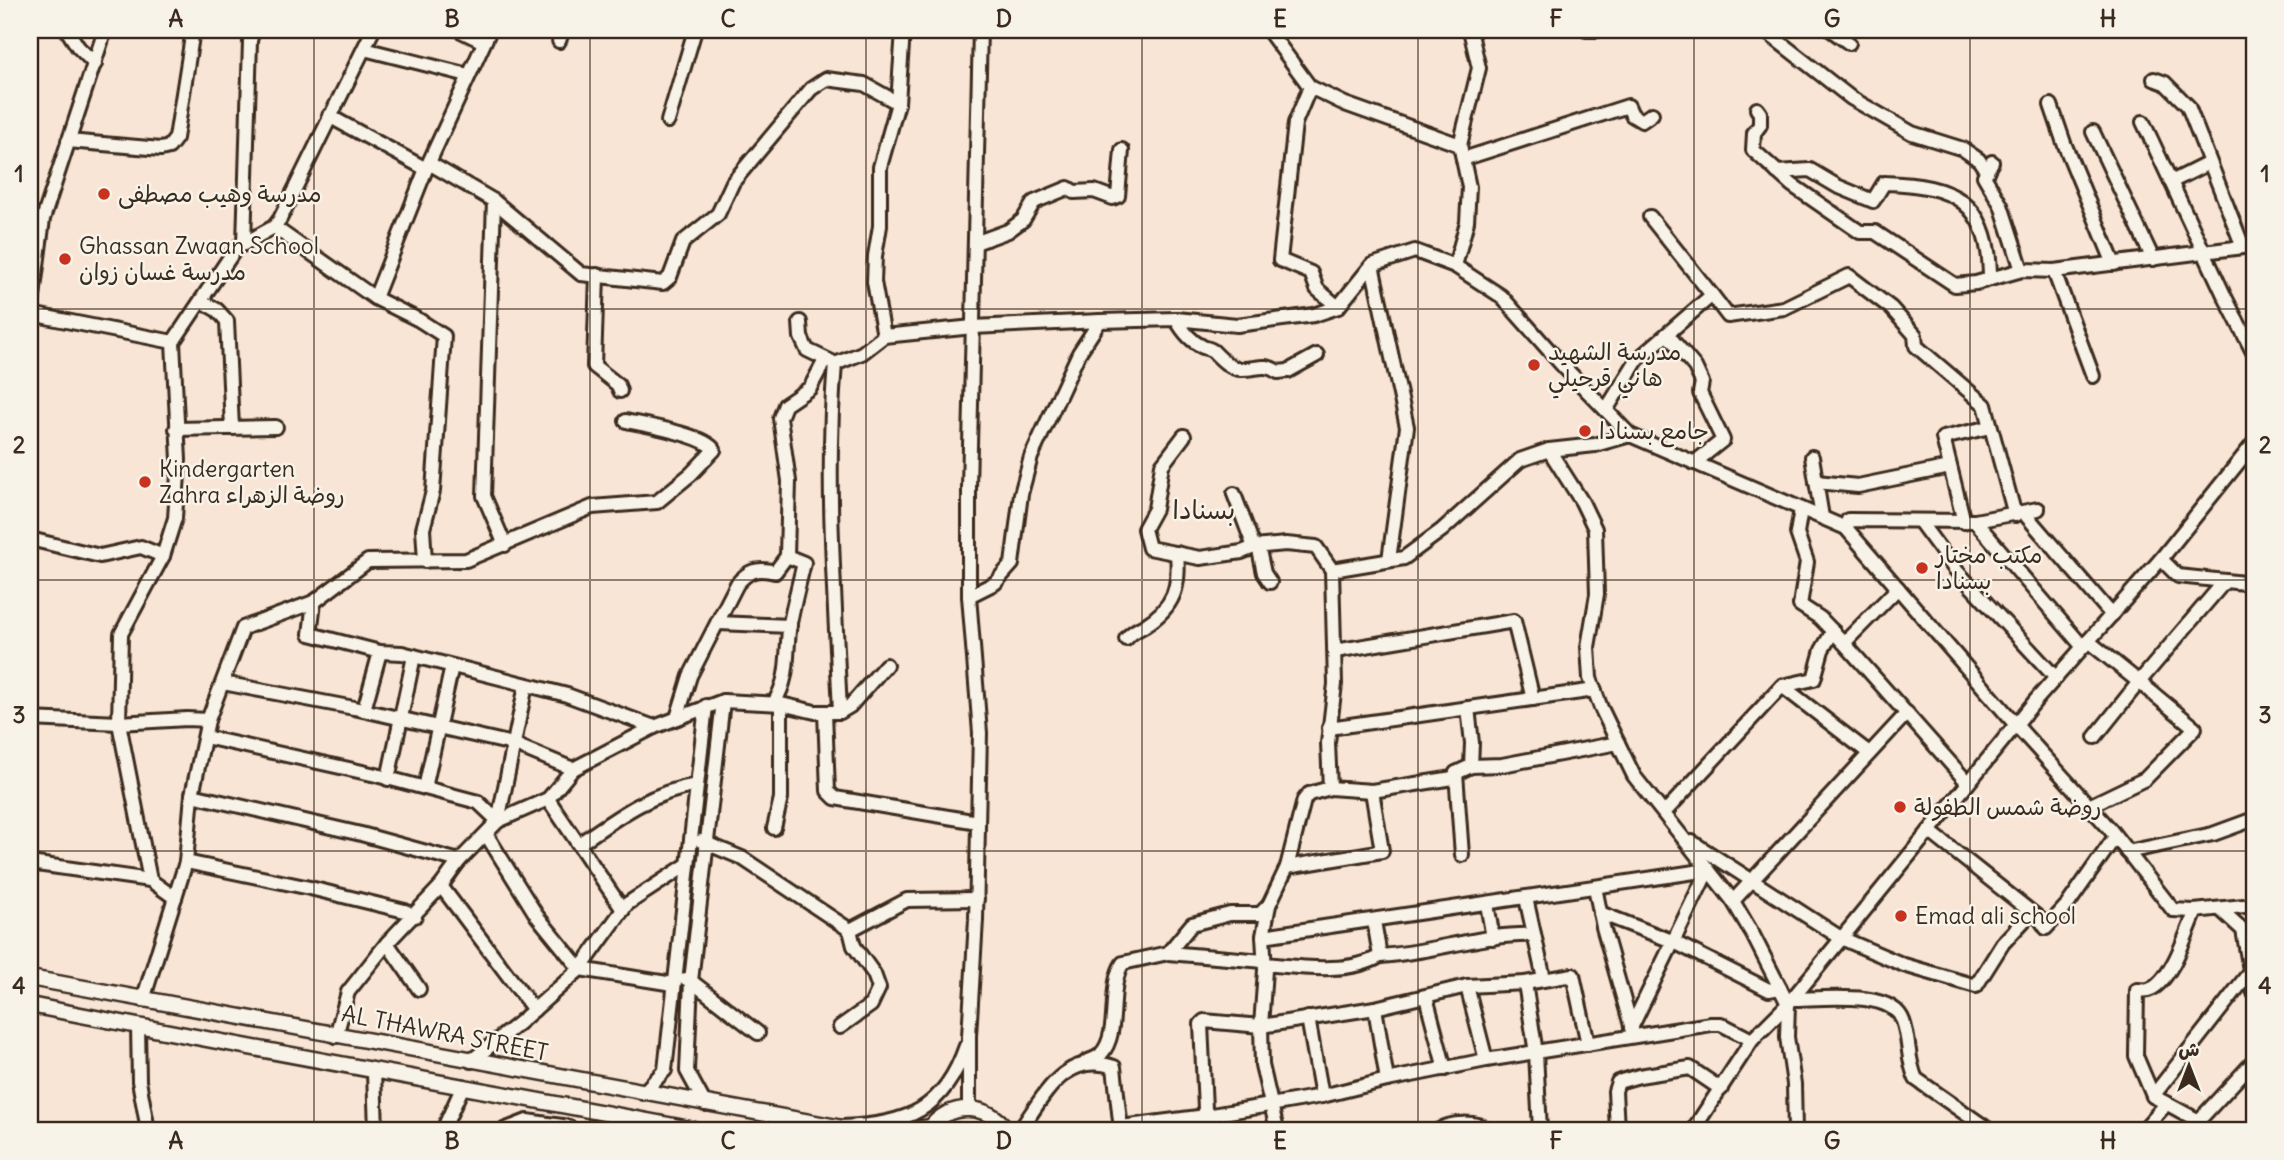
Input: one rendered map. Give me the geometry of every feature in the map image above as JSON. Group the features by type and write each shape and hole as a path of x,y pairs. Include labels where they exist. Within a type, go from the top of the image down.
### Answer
{"main road":[{"name":"AL THAWRA STREET","path":"30,978 853,1130"},
{"path":"30,1004 374,1072 695,1130"},
{"path":"912,1130 930,1128 942,1116 969,1108 983,1110 996,1117 1007,1130"}],"street":[{"path":"68,30 78,47 95,64"},
{"path":"30,320 43,219 105,30"},
{"path":"68,141 161,149 169,147 176,138 193,30"},
{"path":"244,244 250,41 253,30"},
{"path":"150,880 119,723 121,634 163,556 175,518 179,460 173,342 236,248 274,226 297,187 329,116 373,30"},
{"path":"375,299 427,166 487,36 459,30"},
{"path":"668,121 695,30"},
{"path":"884,336 874,282 880,226 880,167 898,103 903,30"},
{"path":"969,1108 969,1036 977,899 980,733 969,596 980,30"},
{"path":"1268,30 1310,87 1345,104 1460,145"},
{"path":"1455,266 1467,222 1469,187 1460,145 1479,68 1470,30"},
{"path":"1586,30 1598,30"},
{"path":"1764,30 1851,98 1912,134 1963,149 1990,167 1984,176 2001,205 2022,270"},
{"path":"1831,30 1849,43"},
{"path":"364,49 468,75"},
{"path":"329,116 494,201 581,274 663,283 670,277 683,242 718,214 728,190 744,167 811,89 826,79 864,84 898,103"},
{"path":"1757,109 1760,113 1760,125 1754,133 1754,150 1777,172 1860,232 1875,232 1955,285 2022,270 2054,271 2243,247 2188,106 2165,83 2154,79"},
{"path":"1310,87 1295,123 1280,260 1311,273 1317,289 1338,307"},
{"path":"2051,105 2114,264"},
{"path":"1462,159 1628,106 1632,115 1642,121 1652,114"},
{"path":"2143,122 2254,354"},
{"path":"2093,132 2153,259"},
{"path":"975,243 1008,231 1023,220 1034,202 1057,191 1068,188 1074,192 1100,192 1113,198 1118,196 1122,150"},
{"path":"2171,182 2209,163"},
{"path":"1777,172 1811,170 1837,186 1872,201 1884,183 1917,184 1945,191 1959,198 1969,207 1986,239 1990,257 1990,279"},
{"path":"494,201 484,496 505,545"},
{"path":"1650,217 1728,316 1784,307 1849,276 1891,308 1915,335 1916,346 1985,405 2019,514 2112,614"},
{"path":"274,226 375,299 444,336 433,491 423,529 425,561"},
{"path":"677,718 690,676 737,584 748,572 764,569 775,572 787,556 789,481 780,418 785,405 810,388 830,362 862,354 884,336 973,327 1176,319 1237,325 1314,314 1338,307 1372,265 1415,251 1455,266 1502,296 1563,366 1630,435 1846,528 2089,806 2173,910 2196,911 2254,905"},
{"path":"1372,265 1408,427 1389,560"},
{"path":"2054,271 2093,376"},
{"path":"597,275 594,366 611,379 620,391"},
{"path":"1606,410 1637,359 1712,295"},
{"path":"201,301 217,310 227,321 232,428"},
{"path":"30,314 173,342"},
{"path":"1176,319 1189,337 1212,350 1217,358 1236,369 1270,366 1278,372 1288,371 1317,355"},
{"path":"969,596 995,583 1012,565 1021,494 1031,457 1079,352 1100,321"},
{"path":"800,322 801,337 807,351 830,362"},
{"path":"1667,334 1695,367 1702,382 1700,393 1723,440 1694,463"},
{"path":"830,362 833,394 831,527 841,712"},
{"path":"143,1000 186,862 192,795 208,720 243,628 314,602 369,561 466,560 592,507 657,502 691,474 714,450 709,444 626,421"},
{"path":"176,429 276,427"},
{"path":"1990,427 1942,438 1969,522 2085,644 2139,682 2195,728 2145,779 2089,806"},
{"path":"1332,569 1404,558 1442,530 1520,460 1549,450 1595,445 1630,435"},
{"path":"1184,436 1162,465 1155,509 1144,529 1149,548 1200,558 1242,552 1254,547 1286,544 1316,547 1332,569 1335,684 1328,743 1330,789"},
{"path":"1693,1130 1752,1040 1790,1001 2016,725 2161,559 2254,443"},
{"path":"1549,450 1582,502 1595,529 1597,594 1588,647 1590,678 1618,743 1634,776 1733,901 1780,988 1790,1001 1787,1037 1794,1084 1795,1130"},
{"path":"1812,457 1822,517"},
{"path":"1816,482 1858,486 1950,467"},
{"path":"1234,494 1254,547 1259,550 1264,573 1270,582"},
{"path":"1801,509 1797,533 1807,562 1800,606 1820,618 1833,631 1968,783"},
{"path":"1846,528 1848,520 1969,522 2038,509"},
{"path":"1920,522 1954,568 2056,678"},
{"path":"30,539 100,556 141,547 163,556"},
{"path":"1126,639 1169,605 1179,577 1177,553"},
{"path":"774,828 781,798 777,704 787,670 790,626 804,563 787,556"},
{"path":"2161,559 2178,576 2254,584"},
{"path":"2095,737 2225,581"},
{"path":"1844,643 1898,588"},
{"path":"314,602 310,634 380,652 414,656 567,695 654,727"},
{"path":"1335,651 1514,621 1533,699"},
{"path":"718,623 790,626"},
{"path":"1664,813 1782,686 1814,679 1822,650 1833,631"},
{"path":"364,710 380,652"},
{"path":"388,779 414,656"},
{"path":"336,1036 348,992 387,943 441,886 459,861 498,821 548,799 573,769 654,727 723,701 841,712 850,706 886,665"},
{"path":"425,788 452,666"},
{"path":"223,683 364,710 513,744 573,769"},
{"path":"498,821 526,685"},
{"path":"1782,686 1869,753"},
{"path":"1329,728 1595,690"},
{"path":"705,1104 687,1071 691,981 723,701"},
{"path":"642,1093 665,1070 706,706"},
{"path":"1468,708 1472,743 1471,766"},
{"path":"825,712 828,791 835,798 978,822"},
{"path":"1733,901 1907,713"},
{"path":"30,719 119,723 208,720"},
{"path":"205,737 478,802 498,821"},
{"path":"1277,1130 1262,1065 1263,936 1269,905 1287,867 1304,800 1309,794 1330,789 1372,791 1453,778 1455,773 1471,766 1502,765 1618,743"},
{"path":"1455,773 1462,855"},
{"path":"579,844 652,796 697,785"},
{"path":"1287,867 1382,851 1372,791"},
{"path":"192,795 361,834 459,861"},
{"path":"548,799 623,910"},
{"path":"2127,852 2213,834 2254,819"},
{"path":"1929,831 2046,928 2068,904 2115,837"},
{"path":"486,834 537,916 580,969 691,981 758,1033"},
{"path":"1681,834 1841,938 1904,965 1976,986 2003,943 2031,913"},
{"path":"690,840 707,842 742,858 850,930 854,946 874,974 879,988 871,1005 839,1027"},
{"path":"186,862 310,888 405,911 415,916"},
{"path":"30,863 150,880 175,898"},
{"path":"471,1061 580,969 627,904 688,864"},
{"path":"1263,936 1708,870"},
{"path":"1633,1032 1672,941 1708,870"},
{"path":"441,886 534,1010"},
{"path":"1595,887 1633,1032"},
{"path":"1526,898 1544,979"},
{"path":"850,930 907,900 977,899"},
{"path":"1487,904 1493,938"},
{"path":"1168,953 1192,924 1230,914 1260,914 1269,905"},
{"path":"2220,909 2243,930 2250,944 2250,972 2254,993"},
{"path":"2196,911 2176,959 2160,983 2148,990 2137,990 2136,1056 2153,1096 2167,1103 2195,1126 2254,1061"},
{"path":"1600,913 1672,941 1769,990 1780,988"},
{"path":"1374,921 1380,956"},
{"path":"1020,1130 1057,1079 1101,1054 1111,1033 1117,977 1123,963 1168,953 1331,968 1371,962 1380,956 1453,947 1515,934 1534,935"},
{"path":"387,943 419,989"},
{"path":"2153,1096 2250,972"},
{"path":"1206,1130 1201,1024 1209,1021 1261,1026 1375,1008 1467,986 1525,983 1573,975 1588,1044"},
{"path":"1525,983 1536,1052 1540,1130"},
{"path":"1467,986 1486,1060"},
{"path":"1426,997 1445,1069"},
{"path":"1790,1001 1873,999 1891,1006 1902,1018 1911,1068 1916,1079 1989,1130"},
{"path":"1375,1008 1387,1080"},
{"path":"1308,1018 1322,1096"},
{"path":"1086,1062 1101,1062 1114,1067 1121,1129 1322,1096 1486,1060 1588,1044 1633,1032 1721,1024 1752,1040"},
{"path":"138,1026 139,1081 148,1130"},
{"path":"832,1128 889,1122 924,1108 937,1098 953,1076 969,1036"},
{"path":"1617,1130 1615,1091 1618,1082 1690,1068 1721,1089"},
{"path":"665,1070 687,1071"},
{"path":"374,1072 376,1130"},
{"path":"443,1130 463,1086"},
{"path":"2143,1130 2167,1103"},
{"path":"589,1129 653,1129 662,1124"},
{"path":"1439,1130 1448,1125 1481,1125 1488,1130"},
{"path":"504,1130 531,1126 569,1127 571,1130"}],"place":[{"name":"مدرسة وهيب مصطفى","path":"104,194"},
{"name":"Ghassan Zwaan School مدرسة غسان زوان","path":"65,259"},
{"name":"مدرسة الشهيد هاني قرحيلي","path":"1534,365"},
{"name":"جامع بسنادا","path":"1585,431"},
{"name":"Kindergarten Zahra روضة الزهراء","path":"145,482"},
{"name":"مكتب مختار بسنادا","path":"1922,568"},
{"name":"روضة شمس الطفولة","path":"1900,807"},
{"name":"Emad ali school","path":"1901,916"}],"district":[{"name":"بسنادا","path":"1204,510"}]}
